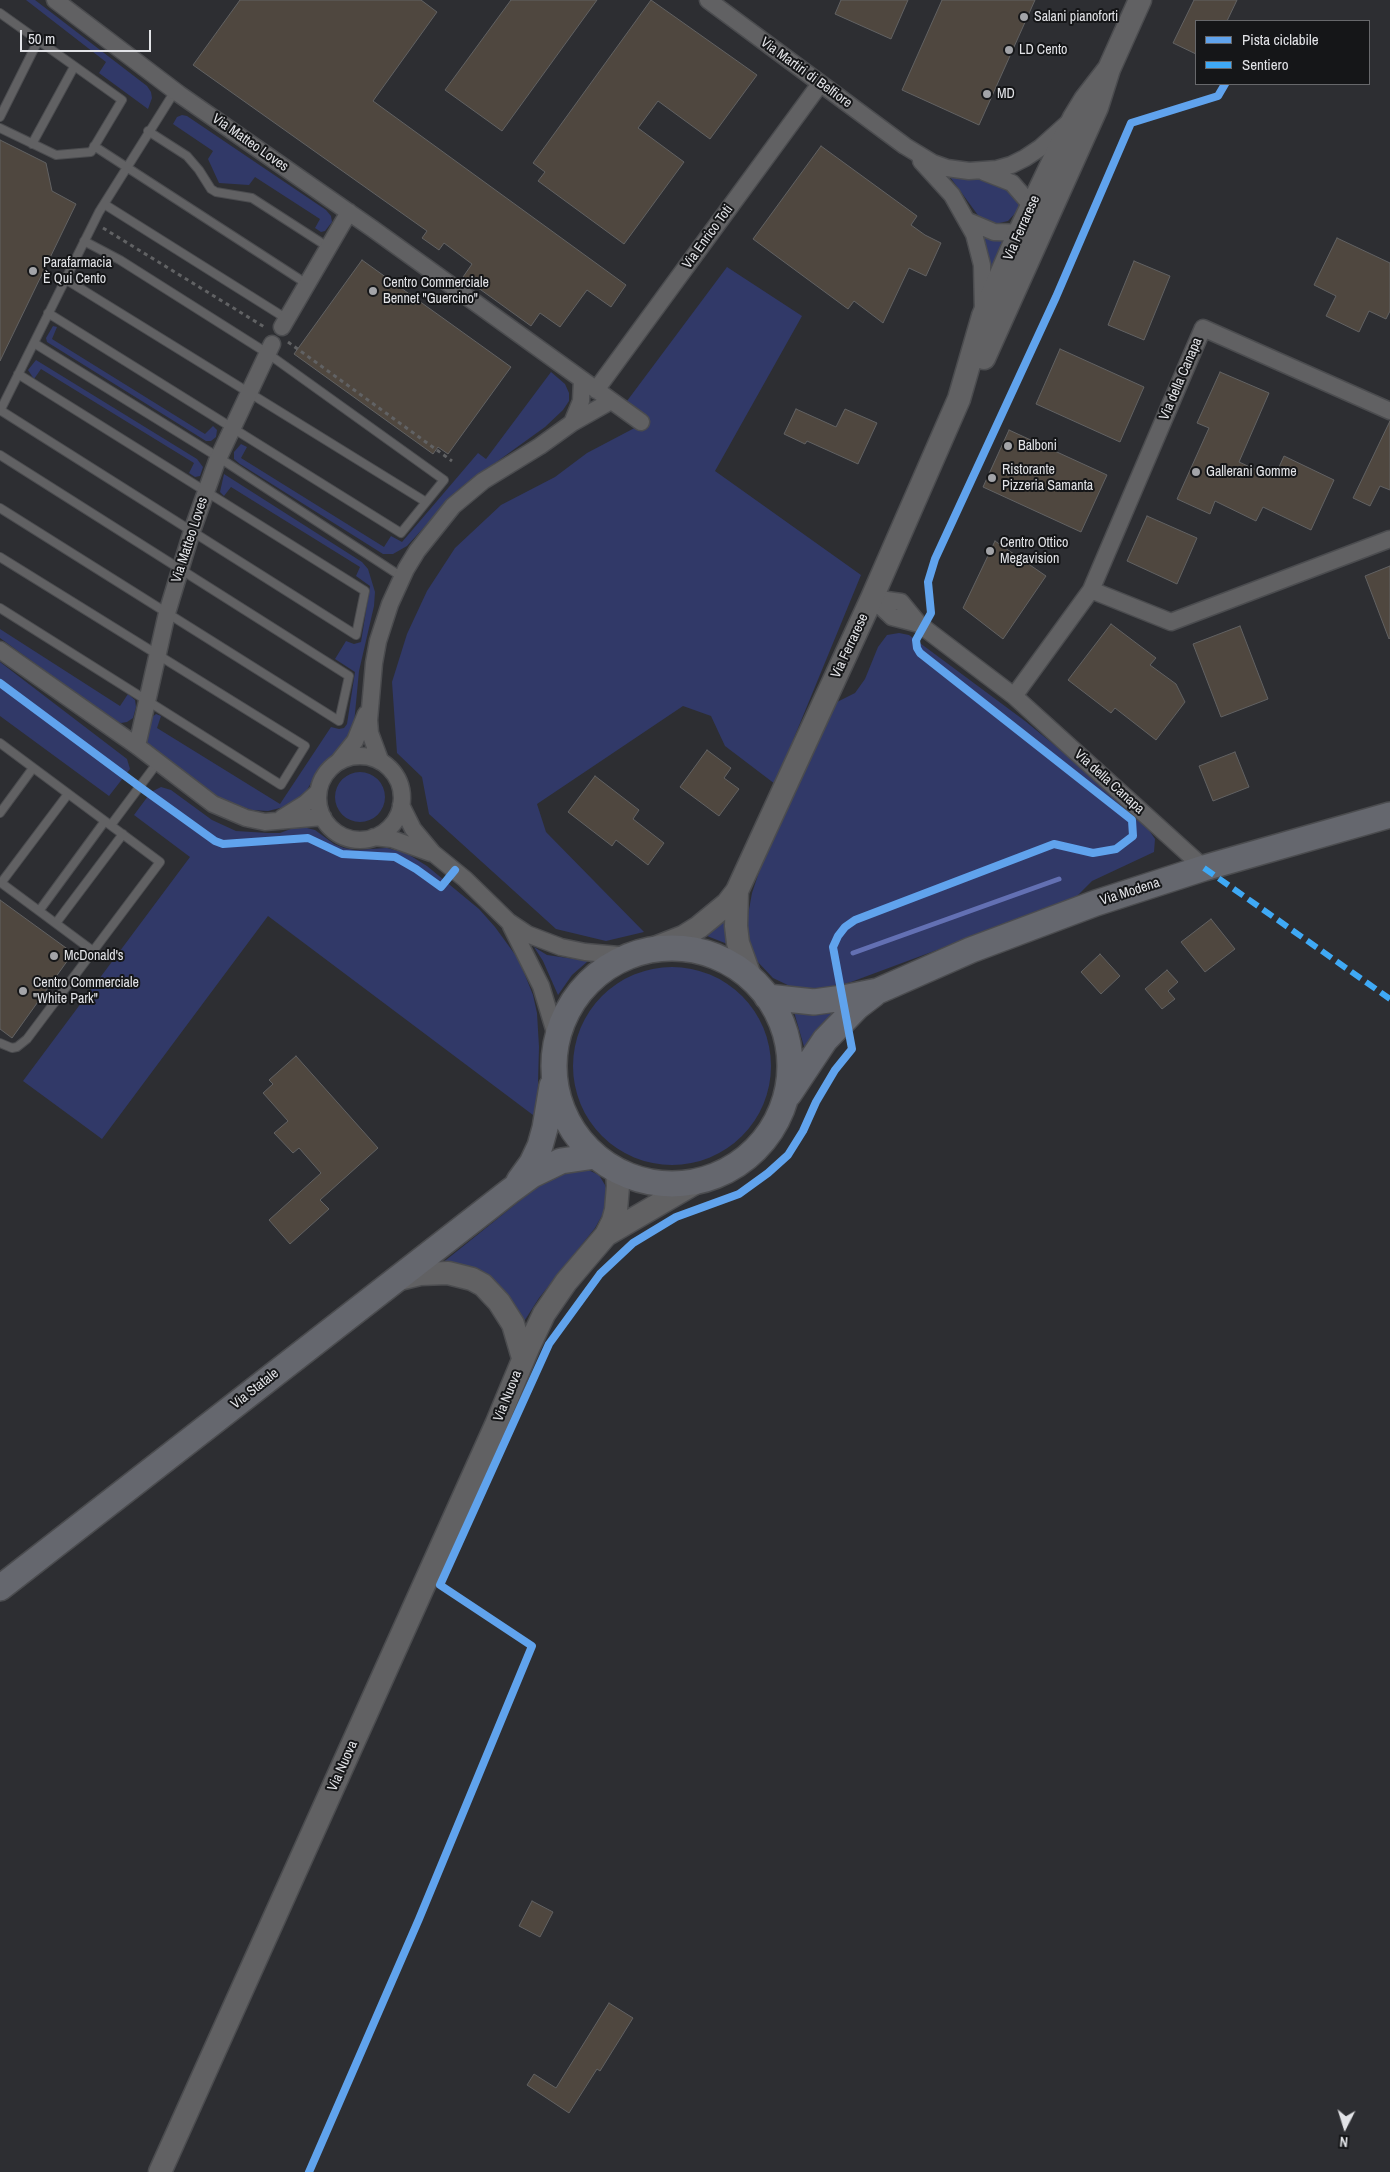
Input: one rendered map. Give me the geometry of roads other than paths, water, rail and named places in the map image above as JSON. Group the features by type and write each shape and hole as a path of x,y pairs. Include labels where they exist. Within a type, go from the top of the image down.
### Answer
{"main road":[{"name":"Via Ferrarese","path":"959,399 975,379 1097,107 1109,69 1140,0"},
{"name":"Via Ferrarese","path":"638,953 683,937 699,927 727,904 738,891 872,598 959,399 983,316 1019,232 1074,118 1085,100 1109,69"},
{"name":"Via Modena","path":"759,988 814,1002 878,991 971,950 1096,903 1204,868 1390,815"},
{"name":"Via Ferrarese","path":"738,891 736,926 738,943 759,988"},
{"name":"Via Modena","path":"784,1103 788,1085 789,1053 780,1020 759,988 737,968 704,953 675,948 638,953 613,963 588,982 576,997 565,1016 557,1039 554,1074 555,1087 562,1111 581,1142 595,1156 617,1171 652,1182 672,1184 702,1179 732,1167 748,1156 763,1141 784,1103 825,1040 857,1007 878,991"},
{"name":"Via Statale","path":"510,1191 532,1163 540,1146 554,1074"},
{"name":"Via Statale","path":"0,1588 532,1175 561,1161 595,1156"},
{"name":"Via Nuova","path":"160,2172 496,1426 523,1358 544,1314 558,1293 606,1236 613,1221 618,1186 617,1171"},
{"name":"Via Nuova","path":"606,1236 702,1179"},
{"name":"Via Nuova","path":"395,1280 420,1274 448,1273 472,1279 483,1285 500,1302 513,1324 523,1358"}],"street":[{"name":"Via Matteo Loves","path":"55,0 175,91 349,212 640,422"},
{"name":"Via Martiri di Belfiore","path":"708,0 905,146 933,163 958,170 997,169 1025,158 1074,118"},
{"name":"Via Enrico Toti","path":"596,390 820,84"},
{"name":"Via Martiri di Belfiore","path":"905,146 940,180 968,221 974,234 982,264 983,316"},
{"name":"Via Martiri di Belfiore","path":"978,170 1012,183 1037,210 1042,226"},
{"path":"284,323 349,212"},
{"path":"968,221 994,232 1029,233 1042,226"},
{"name":"Via della Canapa","path":"1014,696 1091,590 1203,328 1390,411"},
{"name":"Via Matteo Loves","path":"137,746 167,613 192,531 218,457 270,348"},
{"path":"572,423 581,401 582,380"},
{"path":"380,760 370,734 369,704 378,641 390,604 402,577 425,540 454,506 483,482 547,442 572,423 611,401"},
{"path":"1091,590 1171,622 1390,539"},
{"name":"Via della Canapa","path":"872,598 901,602 919,624 1014,696 1204,868"},
{"path":"0,650 137,746 213,804 246,818 265,822 323,817"},
{"path":"369,704 355,741 339,761 329,769 322,780 318,792 318,805 323,817 339,834 350,838 374,837 392,839 433,854"},
{"path":"339,761 352,756 366,756 380,760 388,766 397,779 402,794 401,805 392,825 374,837"},
{"path":"280,820 306,803 318,792"},
{"path":"401,805 413,829 433,854 465,878 509,922 541,941 561,947 584,952 638,953"},
{"path":"509,922 540,986 557,1039"}],"lane":[{"path":"0,128 56,155 91,152 122,100 1,16"},
{"path":"0,117 38,41"},
{"path":"32,144 74,67"},
{"path":"18,374 365,591 356,634 0,410 84,241 104,204 148,131 175,91"},
{"path":"148,131 187,156 199,170 207,184 216,192 252,198 328,247"},
{"path":"94,146 307,284"},
{"path":"104,204 284,323"},
{"path":"48,313 401,533 444,480 270,348 84,241"},
{"path":"65,279 426,502"},
{"path":"34,343 218,457 402,577"},
{"path":"0,455 349,676 339,721 0,508"},
{"path":"0,557 305,746 281,785 0,608"},
{"path":"0,743 160,862 22,1044 12,1048 0,1043"},
{"path":"39,911 158,762"},
{"path":"0,812 33,768"},
{"path":"68,794 0,883 93,951"},
{"path":"56,924 122,834"}],"waterway":[{"path":"853,953 1059,879"}],"place":[{"name":"Salani pianoforti","path":"1024,17"},
{"name":"LD Cento","path":"1009,50"},
{"name":"MD","path":"987,94"},
{"name":"Parafarmacia È Qui Cento","path":"33,271"},
{"name":"Centro Commerciale Bennet \"Guercino\"","path":"373,291"},
{"name":"Balboni","path":"1008,446"},
{"name":"Gallerani Gomme","path":"1196,472"},
{"name":"Ristorante Pizzeria Samanta","path":"992,478"},
{"name":"Centro Ottico Megavision","path":"990,551"},
{"name":"McDonald's","path":"54,956"},
{"name":"Centro Commerciale \"White Park\"","path":"23,991"}]}
